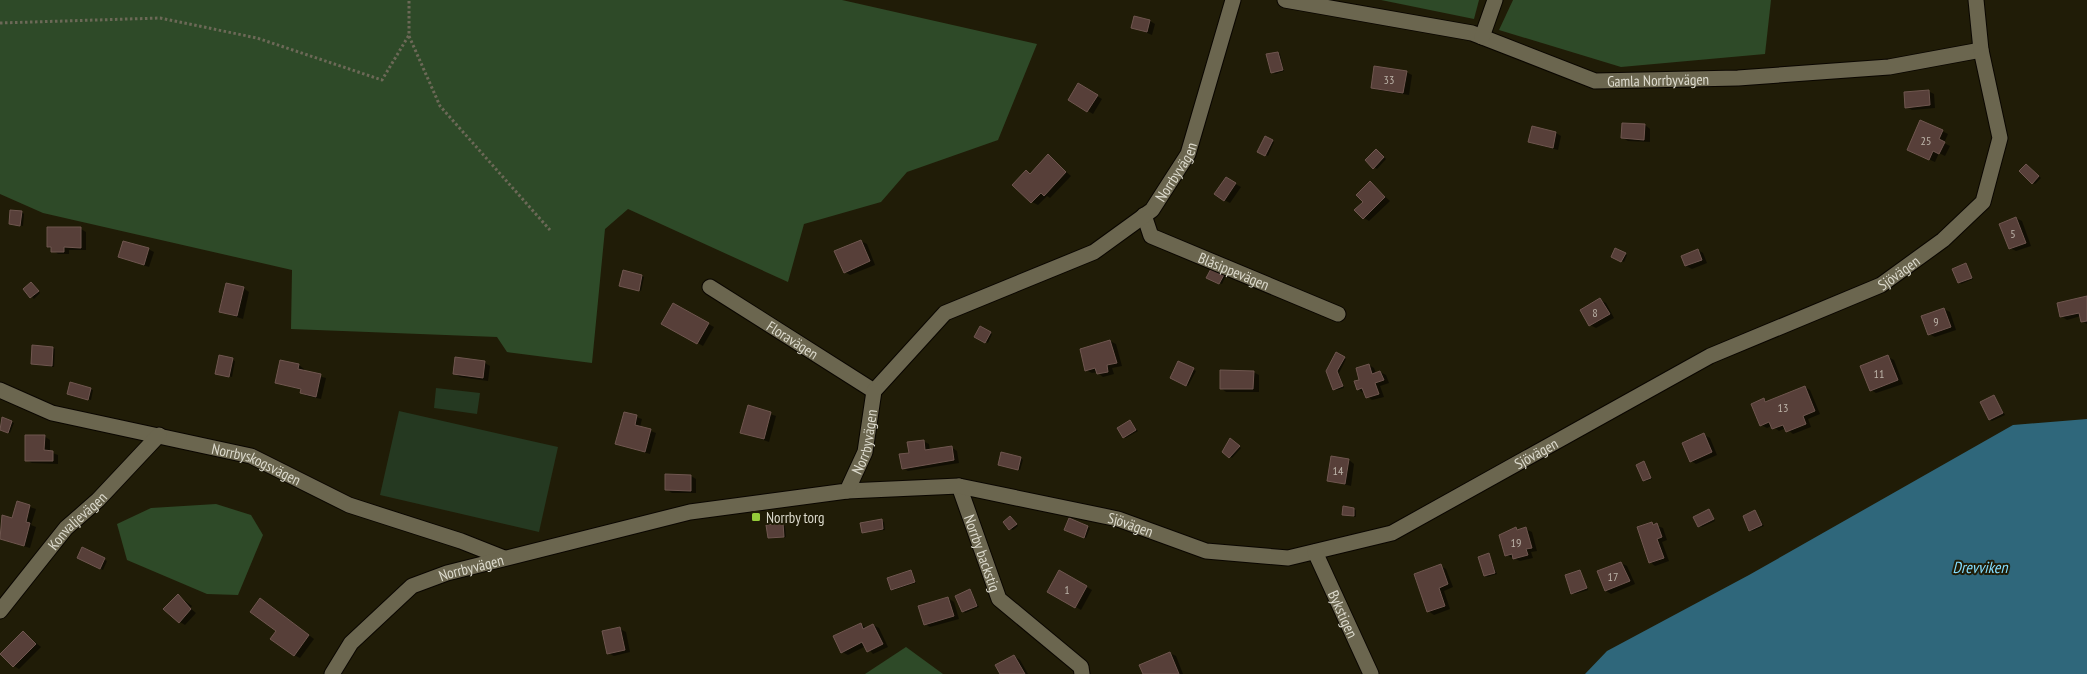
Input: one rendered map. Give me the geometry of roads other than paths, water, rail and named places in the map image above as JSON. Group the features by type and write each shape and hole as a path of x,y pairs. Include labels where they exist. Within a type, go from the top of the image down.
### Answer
{"street":[{"name":"Norrbyvägen","path":"332,674 351,643 412,586 447,573 690,512 847,491 865,452 874,391 945,313 1094,252 1152,210 1188,154 1233,0"},
{"name":"Gamla Norrbyvägen","path":"1284,0 1472,33 1595,81 1738,78 1889,67 1981,50"},
{"path":"1482,37 1495,0"},
{"name":"Sjövägen","path":"847,491 959,486 1118,519 1206,551 1288,558 1392,533 1710,356 1881,285 1943,240 1983,202 2000,138 1981,50 1976,0"},
{"name":"Blåsippevägen","path":"1144,215 1151,236 1338,314"},
{"name":"Floravägen","path":"710,287 874,391"},
{"name":"Norrbyskogsvägen","path":"0,390 52,413 251,456 349,505 461,541 504,558"},
{"name":"Konvaljevägen","path":"0,612 66,528 98,500 159,435"},
{"name":"Norrby backstig","path":"959,486 999,599 1080,667 1082,674"},
{"name":"Bykstigen","path":"1315,552 1371,674"}],"water":[{"name":"Drevviken","path":"2087,419 2087,674 1585,674 1607,651 1749,575 2013,425"}],"place":[{"name":"Norrby torg","path":"756,517"}]}
